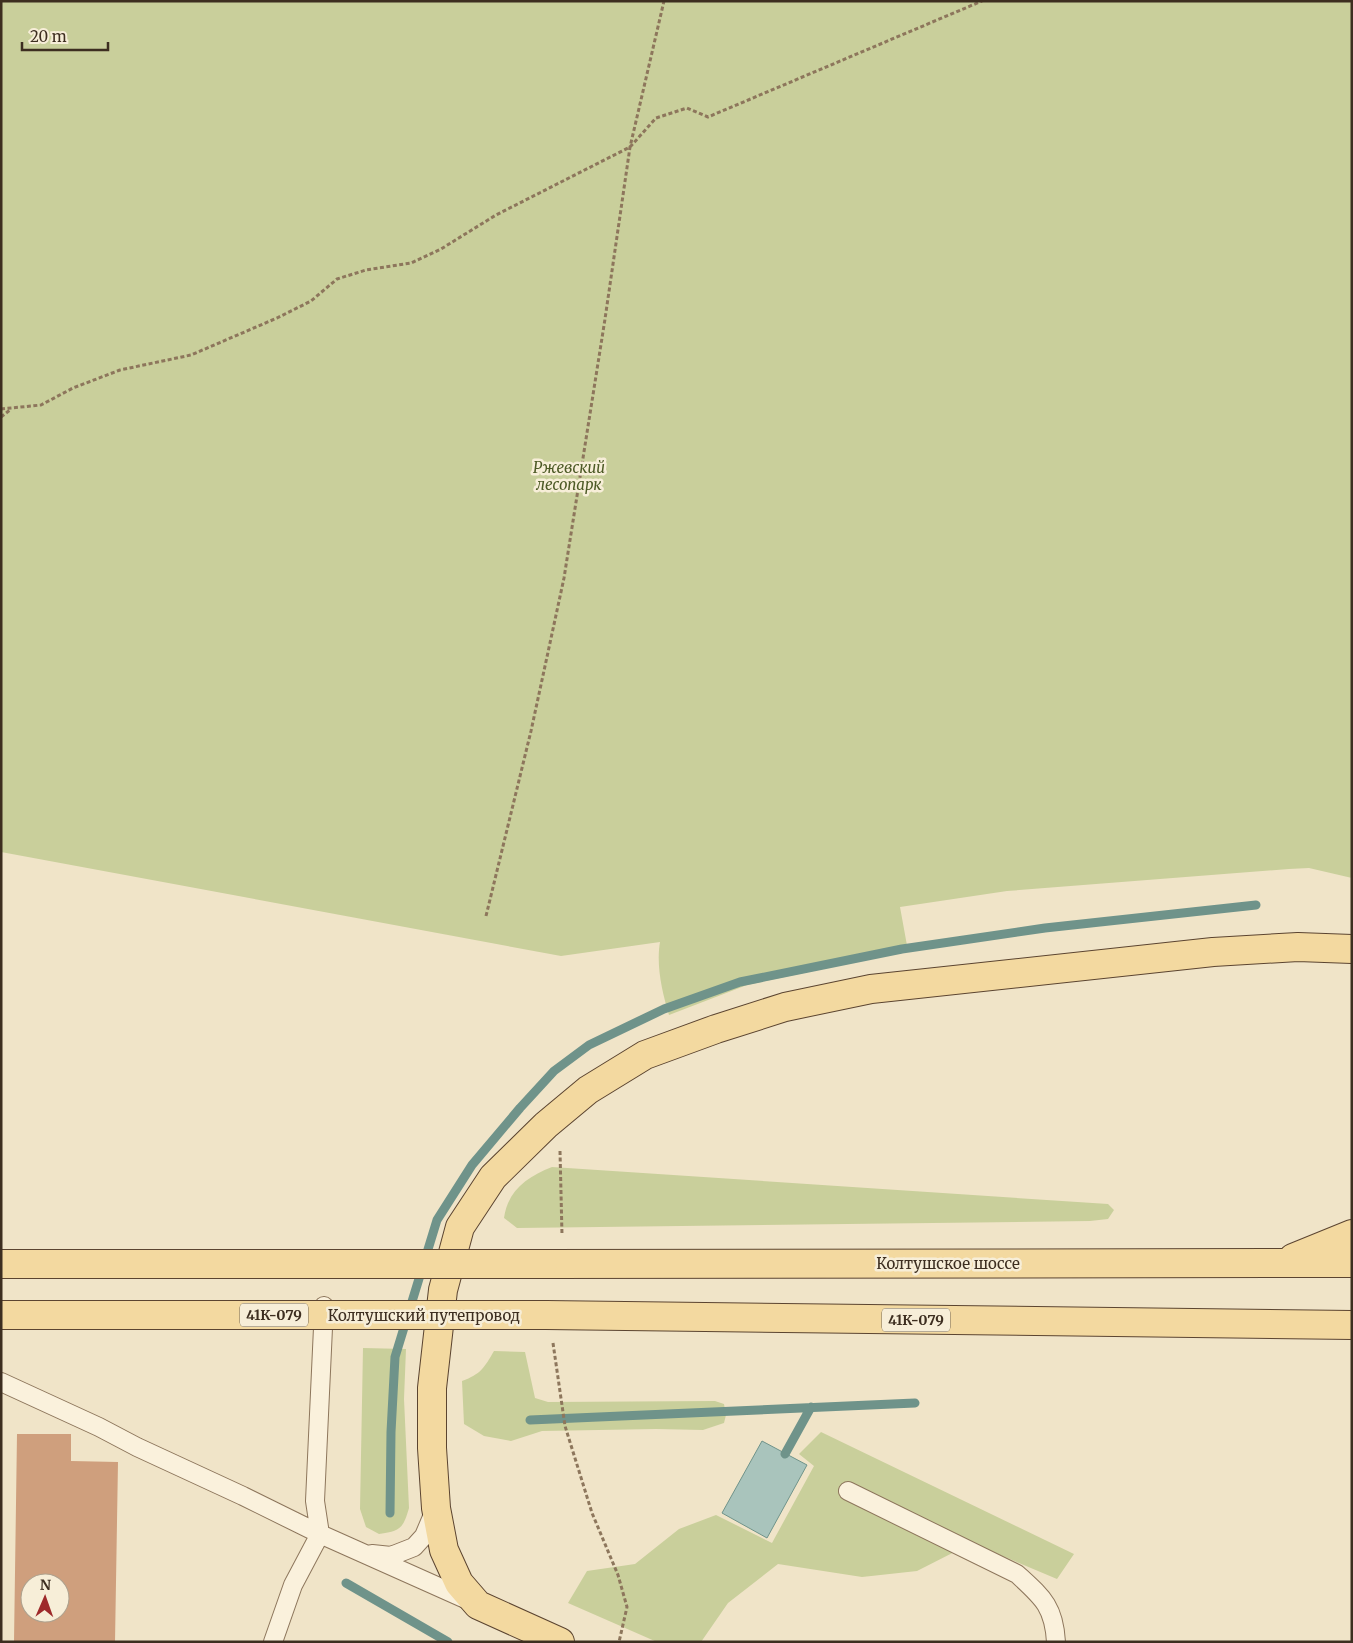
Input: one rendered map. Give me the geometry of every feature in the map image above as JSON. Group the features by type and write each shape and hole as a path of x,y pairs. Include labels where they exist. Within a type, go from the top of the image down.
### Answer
{"main road":[{"path":"560,1642 478,1605 459,1583 444,1550 436,1508 432,1448 432,1388 444,1290 460,1227 493,1176 546,1125 588,1090 644,1056 716,1029 785,1007 871,989 1213,952 1298,947 1352,949"},
{"path":"1280,1263 1352,1234"},
{"name":"Колтушское шоссе","path":"1,1264 1352,1263"},
{"name":"Колтушский путепровод","path":"1,1314 549,1327"},
{"name":"41К-079","path":"549,1327 1352,1325"}],"lane":[{"path":"273,1642 292,1584 320,1534 315,1501 324,1305"},
{"path":"1,1382 99,1427 320,1534 478,1605"},
{"path":"848,1491 1017,1574 1039,1594 1051,1610 1056,1642"},
{"path":"362,1553 392,1556 414,1547 424,1536 436,1508"}],"path":[{"path":"486,916 531,731 564,578 630,147 664,1"},
{"path":"1,409 40,405 73,388 120,370 191,355 277,318 311,300 337,279 366,270 411,263 441,249 496,214 630,147 656,118 687,108 708,117 982,1"},
{"path":"1,418 10,409"},
{"path":"560,1145 562,1238"},
{"path":"549,1327 565,1426 592,1513 618,1575 627,1607 618,1642"}],"green space":[{"name":"Ржевский лесопарк","path":"1,1 1352,1 1352,878 1309,868 1289,869 1007,891 900,907 908,951 747,985 669,1015 660,979 660,942 561,956 1,852"},
{"path":"552,1167 1108,1204 1114,1210 1108,1219 1090,1221 517,1228 504,1218 506,1208 514,1192 527,1180"},
{"path":"363,1348 406,1349 404,1399 409,1508 400,1528 392,1532 379,1534 366,1527 360,1509"},
{"path":"494,1351 525,1352 535,1398 548,1402 715,1401 724,1404 726,1415 724,1423 703,1430 542,1431 511,1441 484,1436 464,1424 462,1381 474,1376 481,1370"},
{"path":"821,1432 1074,1554 1057,1579 972,1543 917,1571 862,1577 778,1564 728,1603 701,1642 657,1642 568,1603 587,1571 635,1564 679,1529 716,1515 772,1543 814,1466 799,1454"}],"water":[{"path":"762,1441 807,1465 767,1538 722,1513"}],"building":[{"path":"17,1434 71,1434 71,1461 118,1462 115,1642 14,1642"}],"waterway":[{"path":"390,1513 391,1432 395,1357 437,1220 472,1165 520,1108 554,1071 589,1045 664,1009 740,982 902,949 1045,928 1256,905"},
{"path":"530,1420 915,1403"},
{"path":"785,1454 811,1407"},
{"path":"346,1583 448,1642"}]}
